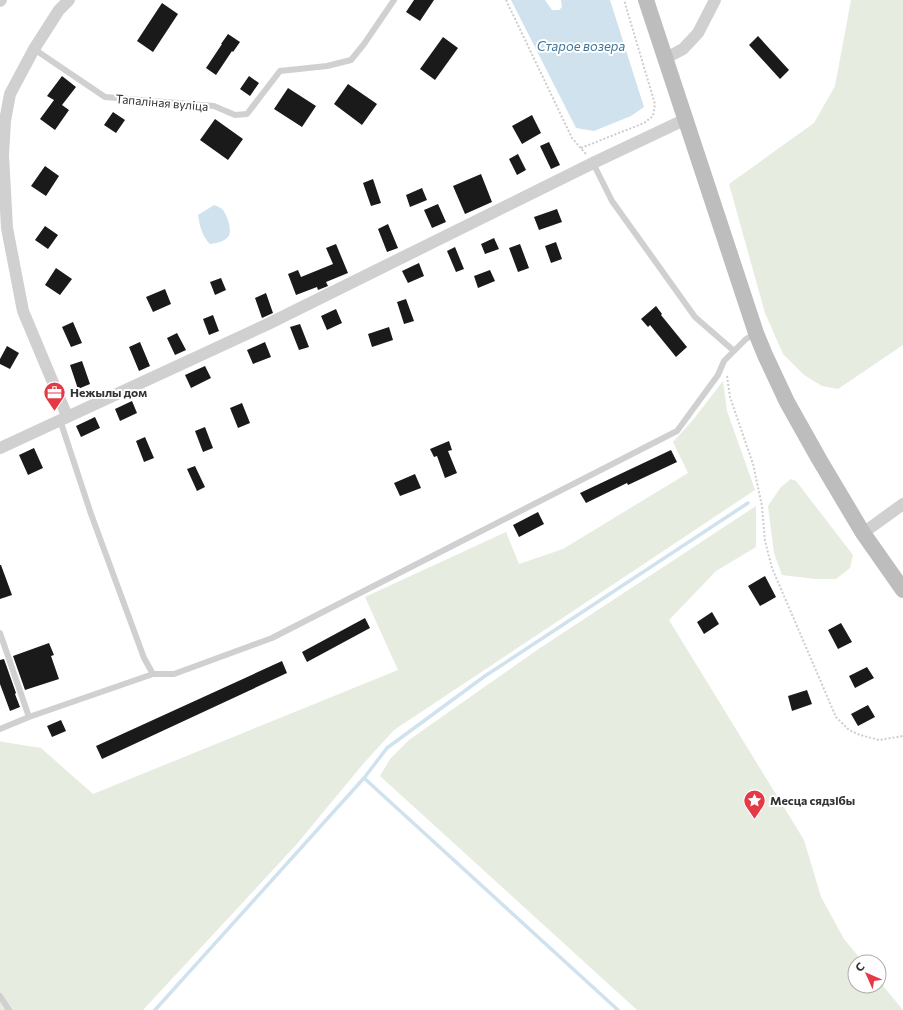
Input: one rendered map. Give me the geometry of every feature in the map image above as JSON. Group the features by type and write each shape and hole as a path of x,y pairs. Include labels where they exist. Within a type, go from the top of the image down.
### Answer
{"main road":[{"path":"646,0 756,333 765,355 787,402 819,459 863,533 903,590"}],"street":[{"path":"64,418 24,311 7,228 2,155 5,121 5,91 59,10 69,0"},
{"path":"666,58 683,49 698,33 715,0"},
{"path":"0,448 268,324 593,163 686,120"},
{"path":"863,533 903,504"}],"lane":[{"name":"Тапаліная вуліца","path":"34,49 105,97 214,106 235,115 247,114 280,71 327,66 351,60 364,44 394,0"},
{"path":"593,163 612,201 695,317 734,351"},
{"path":"0,729 29,717 153,674 174,674 272,638 677,431 718,375 724,361 746,339 756,333"},
{"path":"64,418 91,514 144,658 153,674"},
{"path":"0,633 29,717"},
{"path":"0,996 9,1010"}],"path":[{"path":"506,0 572,138 581,148 644,123 653,116 655,104 624,0"},
{"path":"724,361 730,397 753,464 762,506 765,541 772,568 836,717 849,730 860,735 879,740 903,736"}],"shaded area":[{"path":"851,0 903,0 903,345 838,389 822,386 804,375 783,354 765,313 729,184 814,123 835,86"},
{"path":"723,381 727,411 755,490 394,730 363,764 296,845 143,1010 0,1010 0,741 41,748 93,794 398,670 365,597 506,532 519,564 563,549 688,473 673,442 693,420"},
{"path":"791,479 796,481 853,555 850,568 836,579 815,579 782,575 774,553 768,506 781,487"},
{"path":"756,506 756,547 716,571 669,620 804,840 821,897 844,939 856,954 847,954 847,994 887,994 887,991 903,1010 637,1010 380,776 390,759 409,740 537,650"}],"water":[{"name":"Старое возера","path":"511,0 545,0 552,10 559,10 562,7 561,0 610,0 644,107 631,116 594,131 576,128"},
{"path":"214,205 221,208 225,212 230,231 228,237 224,240 210,244 202,231 198,215"}],"building":[{"path":"414,0 434,0 420,21 406,12"},
{"path":"162,3 178,14 153,52 137,41"},
{"path":"228,34 240,42 216,75 206,68"},
{"path":"758,36 789,70 780,79 749,45"},
{"path":"443,37 458,48 435,80 420,69"},
{"path":"62,76 76,87 62,105 69,110 55,130 40,119 54,100 47,96"},
{"path":"249,76 259,83 250,96 240,89"},
{"path":"348,84 377,104 362,125 334,104"},
{"path":"288,88 316,106 302,127 274,109"},
{"path":"113,112 125,120 116,133 104,125"},
{"path":"532,115 541,133 522,144 512,126"},
{"path":"215,119 243,139 228,160 200,140"},
{"path":"549,142 560,165 551,169 540,146"},
{"path":"518,154 526,170 517,175 509,159"},
{"path":"45,166 59,176 46,196 31,186"},
{"path":"481,174 492,202 465,214 453,186"},
{"path":"373,179 381,203 371,206 363,183"},
{"path":"422,188 427,200 410,207 406,195"},
{"path":"438,204 446,222 432,228 424,210"},
{"path":"557,209 562,222 539,230 534,217"},
{"path":"388,224 398,248 387,252 378,229"},
{"path":"45,226 58,235 48,249 35,240"},
{"path":"494,238 499,249 485,254 481,244"},
{"path":"556,242 562,259 551,263 545,246"},
{"path":"336,244 348,273 326,282 328,286 318,290 317,287 296,295 288,274 298,270 301,277 333,264 326,248"},
{"path":"520,244 529,268 518,272 509,248"},
{"path":"455,247 464,269 456,272 447,251"},
{"path":"419,263 424,276 408,283 402,271"},
{"path":"56,268 72,279 60,295 45,285"},
{"path":"490,270 495,281 478,288 474,276"},
{"path":"221,278 226,290 215,295 210,282"},
{"path":"165,289 171,304 153,312 146,297"},
{"path":"266,293 273,313 262,318 255,298"},
{"path":"406,299 414,321 404,324 397,302"},
{"path":"656,306 662,314 661,315 687,347 676,357 650,325 648,327 641,319"},
{"path":"336,309 342,323 327,330 321,316"},
{"path":"213,315 219,331 209,335 203,319"},
{"path":"73,322 82,343 71,347 62,327"},
{"path":"300,324 309,347 299,350 290,327"},
{"path":"389,327 393,340 372,347 368,334"},
{"path":"177,333 186,350 175,355 167,338"},
{"path":"140,342 150,366 139,371 129,347"},
{"path":"265,342 271,357 253,364 247,350"},
{"path":"7,346 19,353 10,369 0,364 0,359"},
{"path":"82,361 90,384 78,389 70,365"},
{"path":"205,366 211,378 191,388 185,375"},
{"path":"132,401 137,413 120,421 115,409"},
{"path":"242,403 250,423 238,428 230,408"},
{"path":"95,417 100,428 81,437 76,426"},
{"path":"205,427 213,448 203,452 195,431"},
{"path":"145,437 154,458 144,462 136,441"},
{"path":"449,441 452,450 448,451 457,473 445,478 437,456 434,457 430,449"},
{"path":"34,448 43,468 28,475 19,455"},
{"path":"671,450 677,462 628,485 627,483 586,503 580,493"},
{"path":"195,466 205,487 197,491 187,469"},
{"path":"415,474 421,488 400,496 394,483"},
{"path":"538,512 544,524 519,537 513,525"},
{"path":"0,565 12,595 0,599"},
{"path":"765,576 776,597 760,606 748,586"},
{"path":"712,612 719,624 704,634 697,622"},
{"path":"365,618 370,628 307,662 302,652"},
{"path":"841,623 852,642 838,649 828,630"},
{"path":"49,643 54,655 51,656 59,679 25,690 13,656"},
{"path":"4,659 20,707 10,711 0,684 0,660"},
{"path":"282,661 287,673 102,759 96,746"},
{"path":"867,667 874,678 855,688 849,676"},
{"path":"807,690 812,704 792,711 788,696"},
{"path":"868,705 875,717 858,726 851,714"},
{"path":"61,720 66,731 52,737 47,726"}],"waterway":[{"path":"155,1010 364,778 387,748 485,676 748,503"},
{"path":"364,778 618,1010"}],"place":[{"name":"Нежылы дом","path":"55,412"},
{"name":"Месца сядзібы","path":"755,820"}]}
